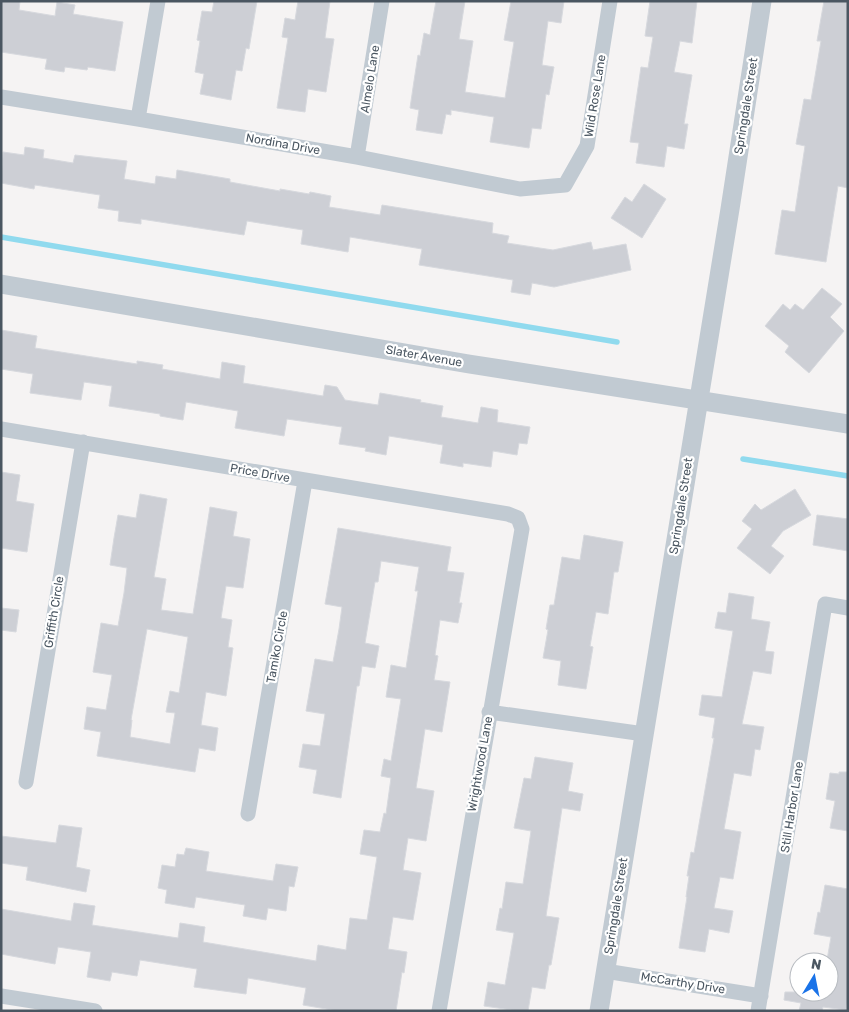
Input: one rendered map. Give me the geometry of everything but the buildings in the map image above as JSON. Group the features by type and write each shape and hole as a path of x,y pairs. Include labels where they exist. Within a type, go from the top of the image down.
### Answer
{"street":[{"path":"138,119 158,1"},
{"name":"Almelo Lane","path":"357,157 382,1"},
{"name":"Wild Rose Lane","path":"565,185 587,146 610,1"},
{"name":"Springdale Street","path":"599,1011 730,209 762,1"},
{"name":"Nordina Drive","path":"1,97 357,157 520,189 565,185"},
{"name":"Slater Avenue","path":"1,284 469,364 848,424"},
{"name":"Price Drive","path":"1,429 508,514 518,518"},
{"name":"Griffith Circle","path":"26,782 82,442"},
{"name":"Tamiko Circle","path":"248,814 305,480"},
{"name":"Wrightwood Lane","path":"439,1011 522,529 518,518"},
{"name":"Still Harbor Lane","path":"758,1011 825,604 848,608"},
{"path":"489,712 644,734"},
{"name":"McCarthy Drive","path":"606,971 761,996"},
{"path":"1,996 95,1011"}],"waterway":[{"path":"1,237 617,342"},
{"path":"743,459 848,476"}]}
